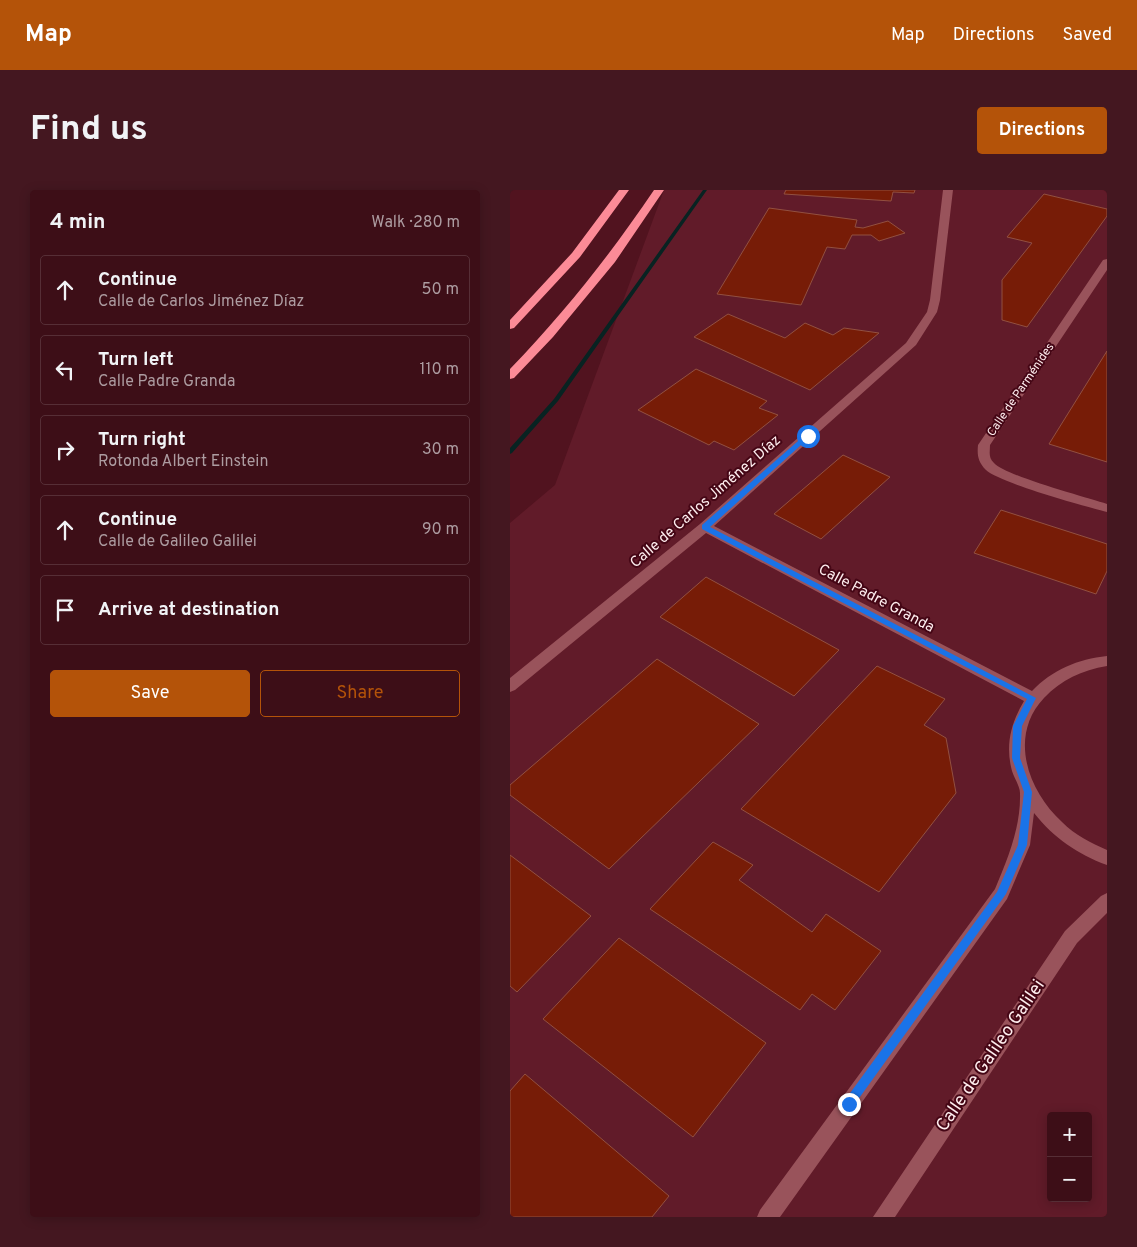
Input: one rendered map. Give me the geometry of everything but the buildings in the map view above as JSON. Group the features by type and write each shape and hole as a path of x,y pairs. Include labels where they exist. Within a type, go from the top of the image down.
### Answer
{"highway":[{"path":"510,326 576,255 624,190"},
{"path":"510,376 611,260 659,190"}],"street":[{"name":"Calle de Carlos Jiménez Díaz","path":"510,686 705,527 910,345 932,312 935,300 948,190"},
{"name":"Calle de Parménides","path":"1107,262 984,445 983,456 990,467 1007,476 1107,508"},
{"name":"Calle Padre Granda","path":"705,527 1032,698"},
{"path":"1107,661 1095,662 1059,675 1032,698 1018,726 1016,758 1028,792 1050,822 1081,847 1107,858"},
{"path":"767,1217 1001,894 1022,845 1028,792"},
{"name":"Calle de Galileo Galilei","path":"883,1217 1071,937 1107,901"}],"shaded area":[{"path":"664,190 1107,190 1107,1217 510,1217 510,523 555,485"}],"waterway":[{"path":"510,452 556,400 705,190"}],"route":[{"path":"808,436 705,527 1032,698 1018,726 1016,758 1028,792 1022,845 1001,894 849,1104"}]}
